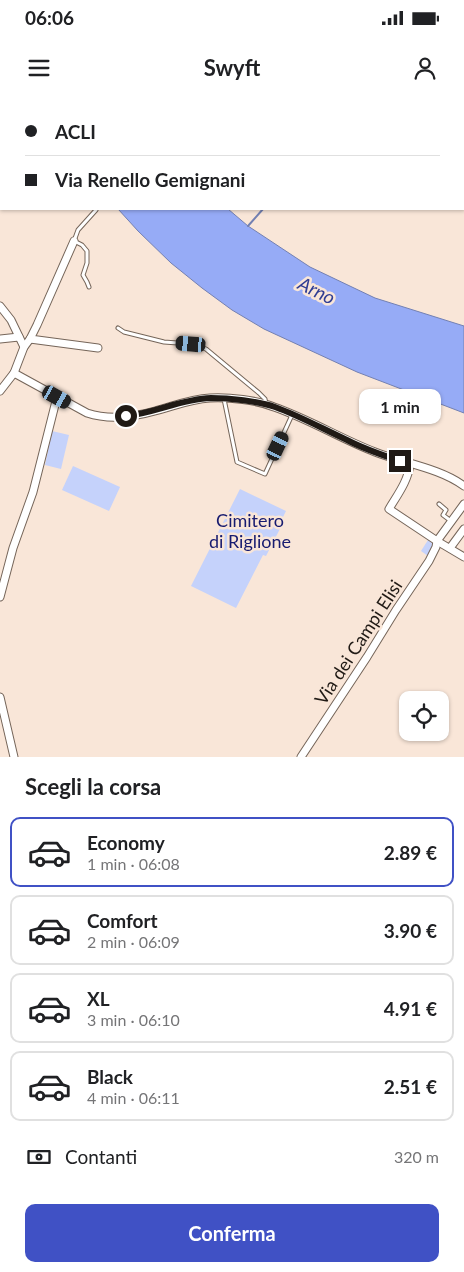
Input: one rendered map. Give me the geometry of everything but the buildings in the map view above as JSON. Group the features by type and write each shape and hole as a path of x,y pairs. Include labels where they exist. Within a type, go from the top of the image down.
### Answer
{"street":[{"path":"0,391 14,373 24,346 30,338 74,241"},
{"path":"0,306 11,320 24,346"},
{"path":"0,339 19,337"},
{"path":"30,338 98,348"},
{"path":"14,373 87,413 117,417 138,415 193,400 213,398 266,404 374,452 442,474 464,486"},
{"path":"0,597 33,492 57,397"},
{"path":"410,464 405,483 389,509 464,557"},
{"name":"Via dei Campi Elisi","path":"301,757 429,562 437,541 464,504"},
{"path":"450,548 464,529"},
{"path":"0,698 14,757"}],"lane":[{"path":"89,288 83,275 87,263 87,251 82,245 74,241 78,230 96,210"},
{"path":"118,328 124,332 164,342 191,344 206,348 259,393 265,399 266,404"},
{"path":"224,399 237,462 265,474 292,415"},
{"path":"439,504 446,510 443,515 452,521"}],"green space":[{"path":"52,431 69,435 61,469 45,465"},
{"path":"73,466 120,487 109,511 62,490"},
{"name":"Cimitero di Riglione","path":"240,489 286,511 281,521 283,523 266,556 263,555 236,608 191,586"},
{"path":"428,540 433,545 428,556 421,551"}],"water":[{"name":"Arno","path":"119,210 229,210 248,226 310,267 375,298 464,326 464,413 357,372 264,329 232,310 202,288 171,263"}],"waterway":[{"path":"248,226 262,210"}],"route":[{"path":"126,416 144,414 184,401 197,399 242,400 274,407 374,452 400,461"}]}
